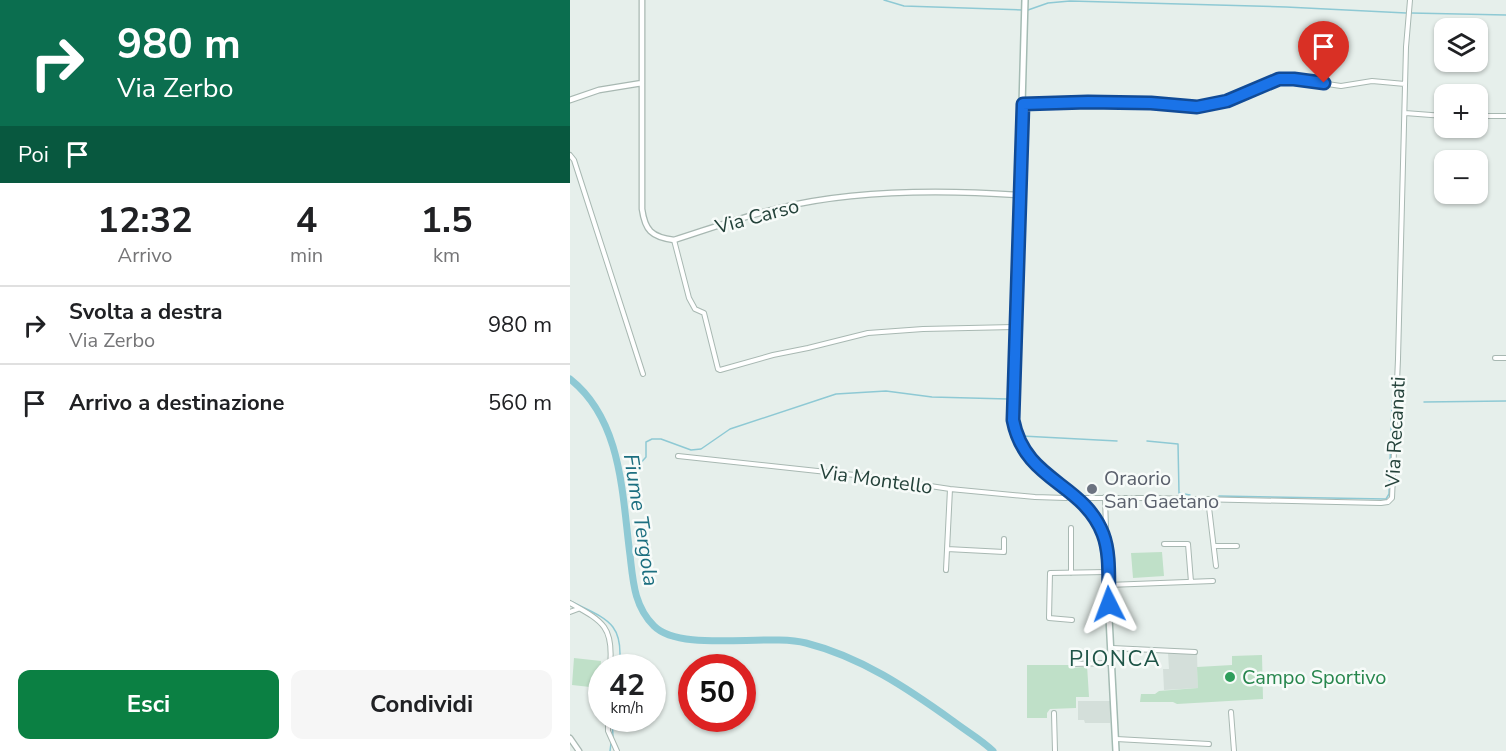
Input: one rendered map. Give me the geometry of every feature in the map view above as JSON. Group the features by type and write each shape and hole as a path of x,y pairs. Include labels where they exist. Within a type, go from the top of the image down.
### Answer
{"main road":[{"path":"1025,0 1012,414 1016,433 1032,462 1079,500 1093,516 1102,533 1108,572 1116,751"}],"street":[{"path":"642,0 642,209 644,224 650,232 665,239 674,240 689,298 695,309 704,313 718,369 867,333 1014,327"},
{"path":"1410,0 1405,113 1434,115"},
{"path":"1023,104 1099,102 1197,107 1219,103 1268,82 1286,78 1341,86 1372,81 1405,84"},
{"path":"570,100 599,90 642,83"},
{"name":"Via Recanati","path":"1079,500 1105,497 1381,503 1388,502 1392,498 1405,113"},
{"path":"1488,116 1506,116"},
{"path":"570,155 574,160 643,374"},
{"name":"Via Carso","path":"674,240 780,208 844,197 958,191 1018,195"},
{"path":"1495,358 1506,358"},
{"name":"Via Montello","path":"678,456 864,476 950,489 1035,497 1066,498 1073,495"},
{"path":"946,570 950,489"},
{"path":"1102,533 1106,529 1105,497"},
{"path":"1208,499 1216,566"},
{"path":"1071,528 1071,573"},
{"path":"947,549 1005,552 1004,539"},
{"path":"1164,544 1188,544 1191,582"},
{"path":"1215,546 1238,546"},
{"path":"1072,620 1049,618 1050,573 1108,572"},
{"path":"1108,585 1213,581"},
{"path":"570,603 596,617 607,630 611,654"},
{"path":"570,612 582,610"},
{"path":"1112,648 1195,652"},
{"path":"1073,664 1112,663"},
{"path":"1231,712 1234,751"},
{"path":"1054,713 1055,751"},
{"path":"608,732 617,751"},
{"path":"570,738 579,751"},
{"path":"1116,739 1209,744"}],"shaded area":[{"path":"1168,653 1197,654 1198,688 1164,690 1163,669 1169,669"},
{"path":"1078,701 1110,701 1110,723 1085,723 1084,720 1078,720"}],"green space":[{"path":"1162,552 1164,576 1133,578 1131,553"},
{"name":"Campo Sportivo","path":"1262,655 1263,699 1177,704 1140,702 1141,694 1198,688 1197,667 1232,665 1232,656"},
{"path":"574,658 588,660 588,687 572,685"},
{"path":"1027,665 1071,665 1071,668 1087,665 1089,697 1076,697 1076,708 1050,709 1047,718 1027,718"}],"waterway":[{"path":"884,0 904,6 1022,10"},
{"path":"1028,10 1048,3 1070,1 1406,13"},
{"path":"1411,13 1506,15"},
{"name":"Fiume Tergola","path":"570,379 587,396 600,415 610,437 621,483 632,574 638,602 654,626 667,634 684,639 790,641 806,643 846,656 901,686 993,751"},
{"path":"630,475 646,457 646,442 652,439 661,439 691,450 701,449 730,429 836,394 886,391 932,397 1008,399 1012,435"},
{"path":"1219,496 1386,499 1389,494 1392,401 1394,401"},
{"path":"1424,402 1506,401"},
{"path":"1022,436 1117,441"},
{"path":"1147,441 1178,444 1179,493 1190,495"},
{"path":"570,601 610,624 616,631 620,654"},
{"path":"613,732 613,737"},
{"path":"610,751 611,743"}],"place":[{"name":"Oraorio San Gaetano","path":"1092,489"},
{"name":"Campo Sportivo","path":"1230,677"}],"district":[{"name":"PIONCA","path":"1115,658"}],"route":[{"path":"1109,604 1105,541 1098,524 1079,500 1027,456 1019,442 1013,420 1018,195 1023,104 1151,103 1197,107 1227,101 1279,79 1324,83"}]}
